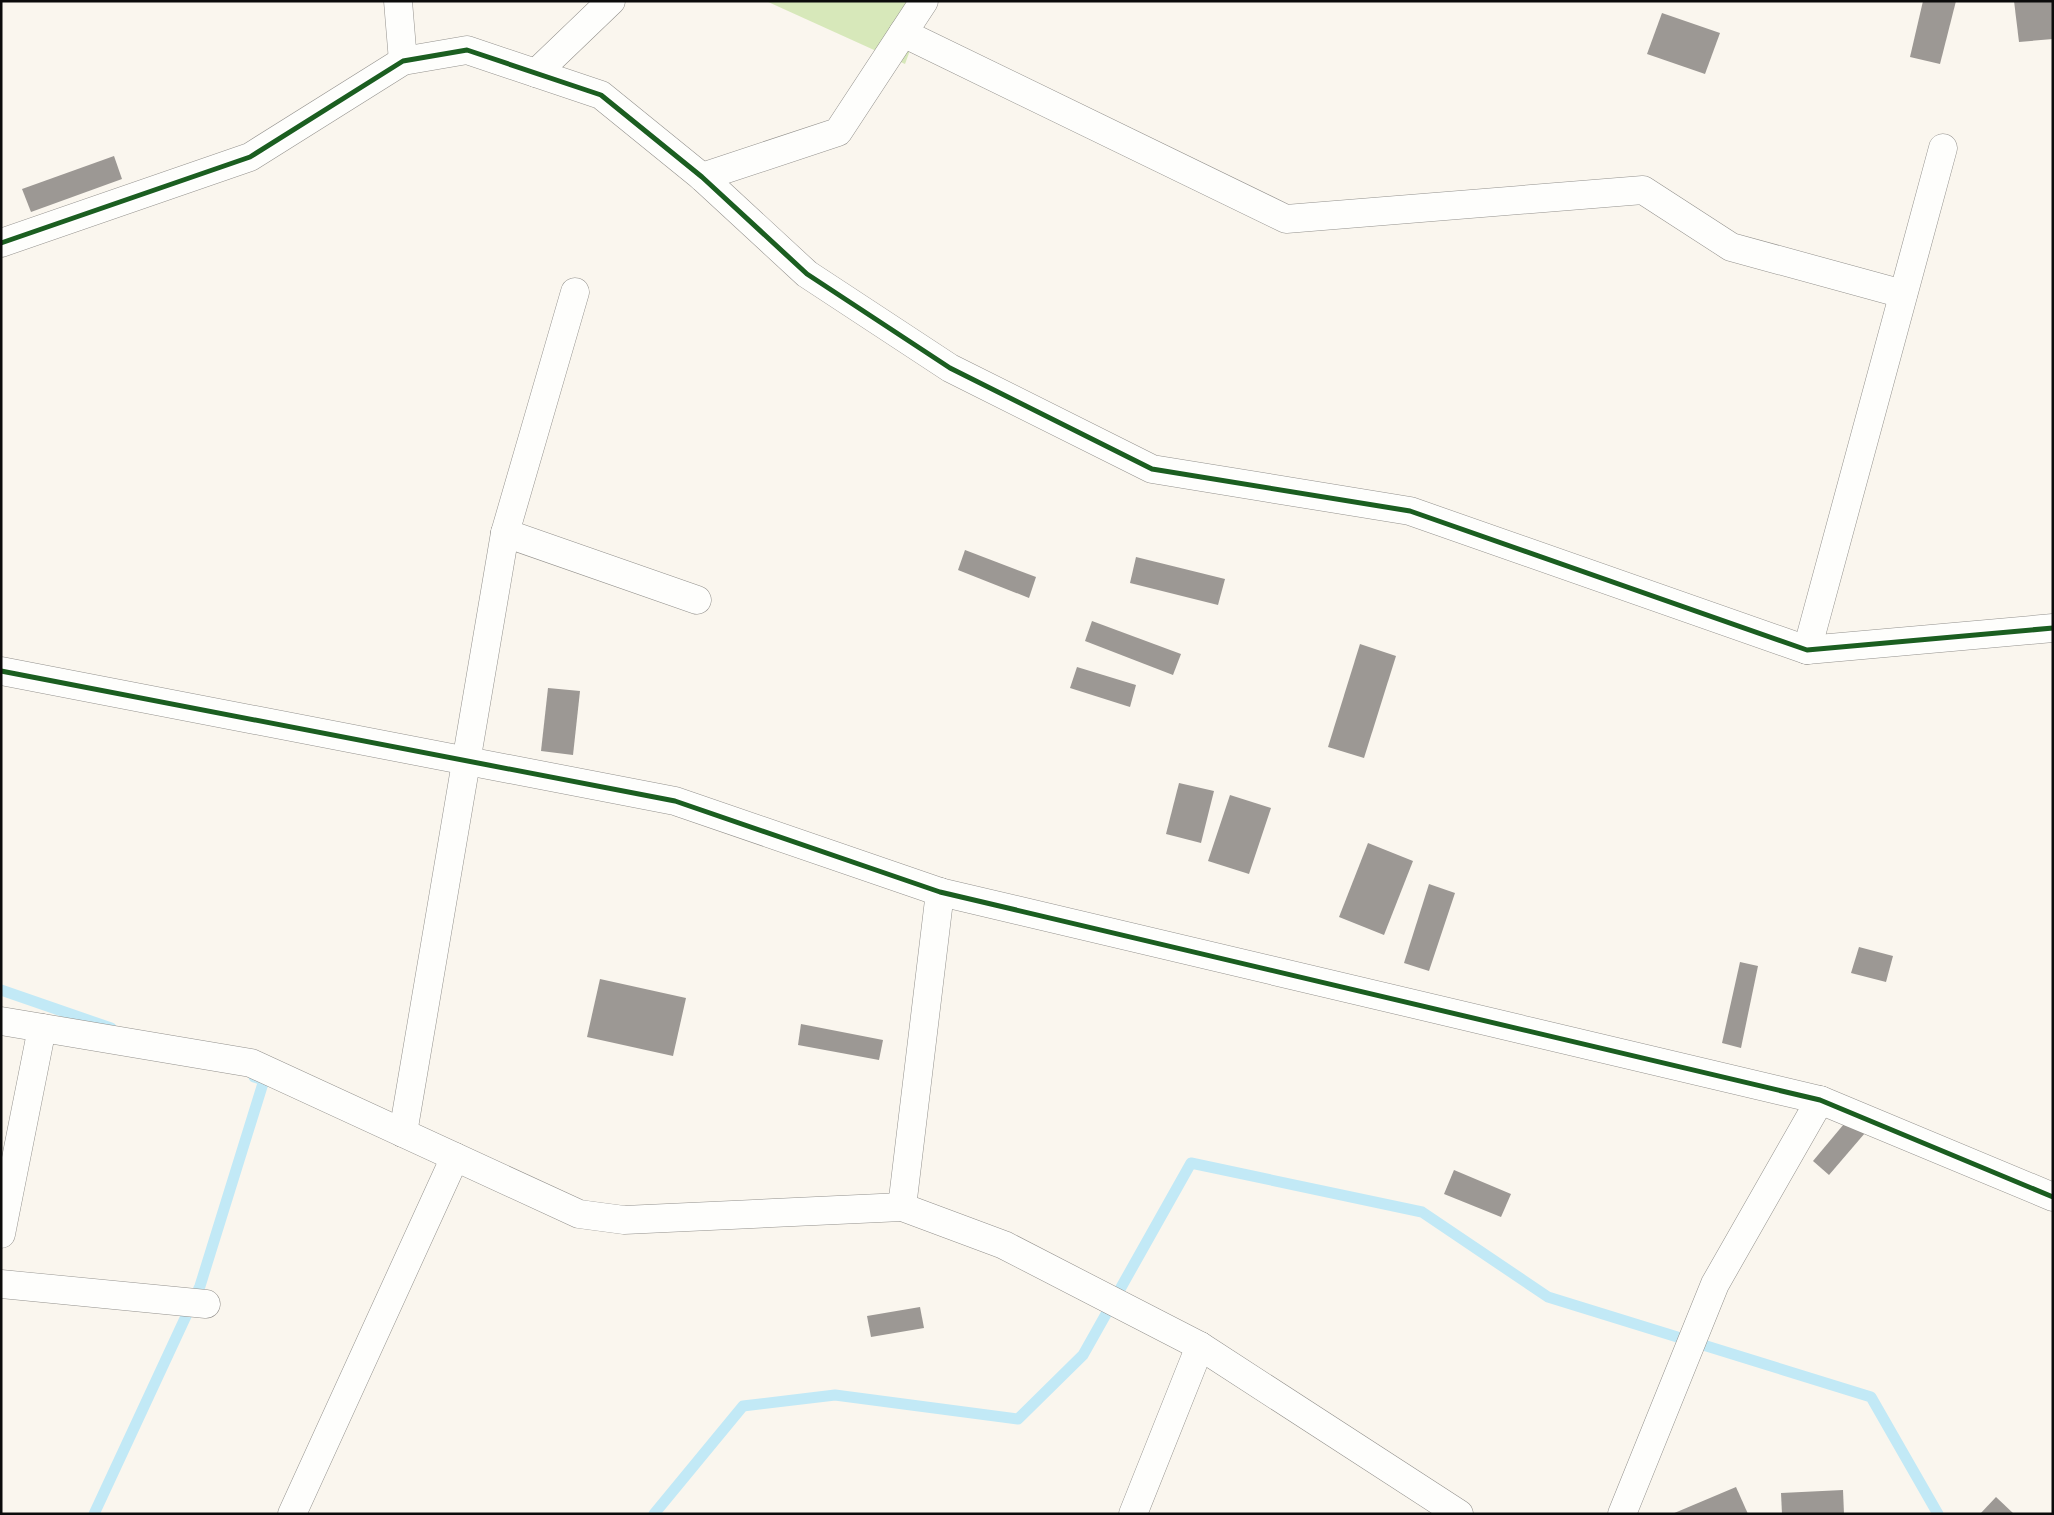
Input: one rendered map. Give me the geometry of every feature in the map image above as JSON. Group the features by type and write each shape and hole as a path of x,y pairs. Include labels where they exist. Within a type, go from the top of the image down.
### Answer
{"street":[{"path":"398,1 403,61"},
{"path":"536,73 611,1"},
{"path":"702,177 838,132 924,1"},
{"path":"903,33 1286,219 1643,190 1731,247 1903,294"},
{"path":"1,243 250,157 403,61 467,50 602,95 702,177 807,274 950,368 1152,469 1410,511 1807,650 2053,628"},
{"path":"1807,650 1943,148"},
{"path":"403,1133 505,533 575,292"},
{"path":"505,533 697,600"},
{"path":"1,671 675,800 940,892 1820,1100 2053,1197"},
{"path":"902,1207 940,892"},
{"path":"1,1021 251,1063 579,1214 624,1220 902,1207 1004,1245 1200,1346 1423,1504 1460,1514"},
{"path":"1,1234 42,1028"},
{"path":"1622,1514 1715,1284 1820,1100"},
{"path":"292,1514 455,1157"},
{"path":"1,1284 206,1304"},
{"path":"1133,1514 1200,1346"}],"green space":[{"path":"766,1 928,1 905,64"}],"building":[{"path":"1923,1 1956,1 1940,64 1910,57"},
{"path":"2014,1 2053,1 2053,39 2019,42"},
{"path":"1662,13 1720,33 1705,74 1647,54"},
{"path":"114,156 122,179 31,212 22,189"},
{"path":"965,550 1036,577 1029,598 958,570"},
{"path":"1136,557 1225,579 1218,605 1130,583"},
{"path":"1092,621 1181,654 1173,675 1085,641"},
{"path":"1360,644 1396,656 1364,758 1328,747"},
{"path":"1077,667 1136,685 1130,707 1070,688"},
{"path":"548,688 580,691 573,755 541,751"},
{"path":"1179,783 1214,791 1201,843 1166,834"},
{"path":"1230,795 1271,808 1249,874 1208,861"},
{"path":"1368,843 1413,861 1384,935 1339,917"},
{"path":"1429,884 1455,893 1429,971 1404,963"},
{"path":"1859,947 1893,956 1886,982 1851,973"},
{"path":"1740,962 1758,966 1741,1048 1722,1043"},
{"path":"600,979 686,998 673,1056 587,1037"},
{"path":"801,1024 883,1040 879,1060 798,1045"},
{"path":"1854,1112 1871,1126 1829,1175 1813,1161"},
{"path":"1454,1170 1511,1194 1501,1217 1444,1194"},
{"path":"920,1307 924,1328 871,1337 867,1316"},
{"path":"1736,1487 1748,1514 1672,1514"},
{"path":"1843,1490 1844,1514 1782,1514 1781,1493"},
{"path":"1996,1497 2014,1514 1980,1514"}],"waterway":[{"path":"1,990 111,1028"},
{"path":"94,1514 200,1286 264,1080 254,1077"},
{"path":"654,1514 743,1406 835,1395 1018,1419 1083,1355 1191,1163 1422,1212 1548,1297 1871,1397 1938,1514"}],"cycle path":[{"path":"1,243 250,157 403,61 467,50 601,95 702,177 807,274 950,368 1152,469 1410,511 1807,650 2053,628"},
{"path":"1,671 675,801 940,892 1820,1100 2053,1197"}]}
